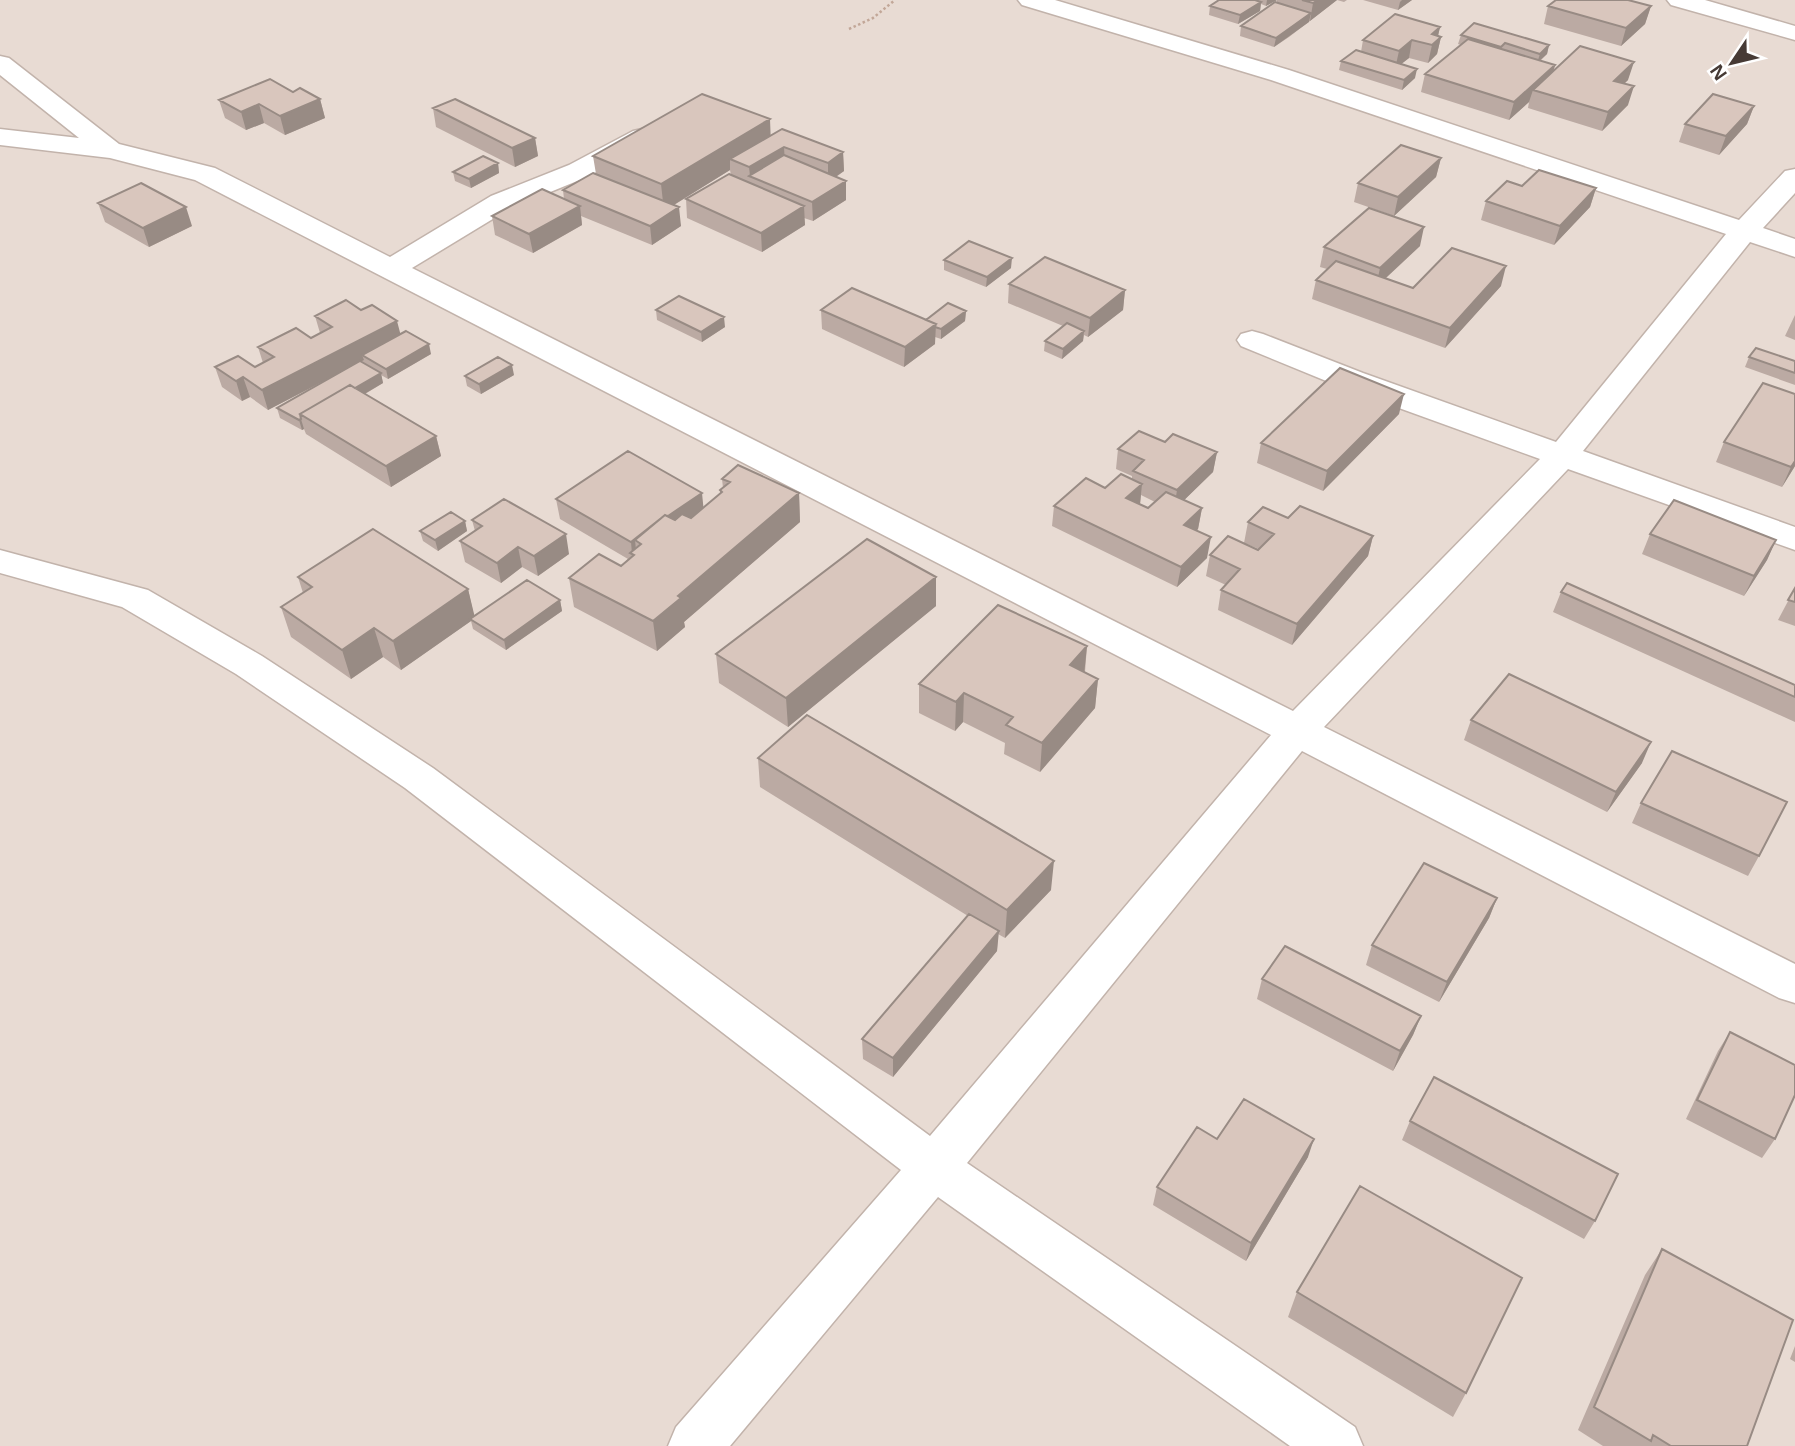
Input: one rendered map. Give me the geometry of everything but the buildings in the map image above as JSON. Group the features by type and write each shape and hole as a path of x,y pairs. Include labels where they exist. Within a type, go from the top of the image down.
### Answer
{"street":[{"path":"1030,0 1280,75 1795,248"},
{"path":"1679,0 1795,33"},
{"path":"0,63 110,150"},
{"path":"390,269 501,202 578,171 669,122"},
{"path":"0,137 110,150 205,174 1795,985"},
{"path":"695,1446 934,1167 1297,731 1563,455 1744,231 1795,177"},
{"path":"1252,340 1352,380 1795,539"},
{"path":"0,561 135,598 249,664 419,778 934,1167 1336,1446"}],"path":[{"path":"849,29 873,18 895,0"}],"shaded area":[{"path":"0,0 1795,0 1795,1446 0,1446"}]}
